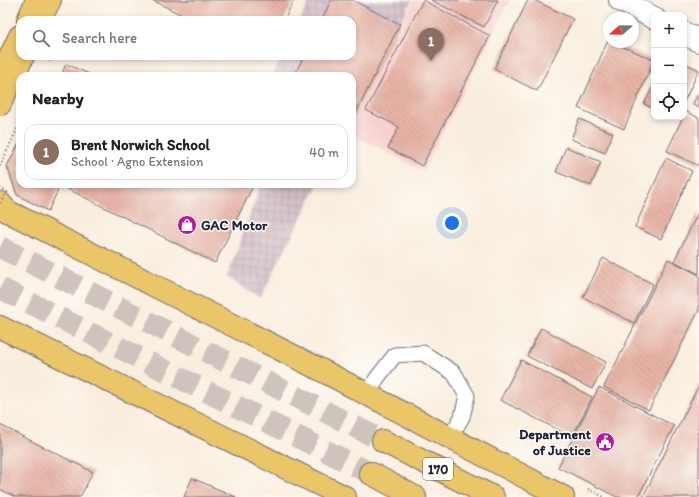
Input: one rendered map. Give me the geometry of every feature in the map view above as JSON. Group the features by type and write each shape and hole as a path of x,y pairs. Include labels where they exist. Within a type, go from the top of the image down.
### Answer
{"main road":[{"path":"30,16 37,0"},
{"path":"42,16 50,0"},
{"path":"0,78 16,44"},
{"path":"0,104 21,60"},
{"path":"0,203 7,211 368,394 563,497"},
{"path":"0,327 345,497"},
{"name":"170","path":"383,441 493,497"},
{"name":"170","path":"370,473 415,497"}],"street":[{"path":"620,0 651,16"},
{"path":"687,35 699,41"}],"lane":[{"path":"368,394 377,378 395,355 423,353 454,373 467,396 462,417 450,437"}],"path":[{"path":"0,166 16,132"},
{"path":"0,188 7,192 0,203"}],"shaded area":[{"path":"310,0 412,0 356,110 356,72 274,72 280,60 356,60 356,16 302,16"},
{"path":"414,0 510,0 423,171 356,136 356,114"},
{"path":"260,188 316,188 260,299 227,277"}],"building":[{"path":"152,0 294,0 286,16 184,16"},
{"path":"331,0 352,0 400,24 356,113 356,72 296,72 302,60 356,60 356,16 324,16"},
{"path":"423,0 490,36 422,166 388,148 399,127 366,110"},
{"path":"431,0 498,0 484,27"},
{"path":"528,0 534,0 573,19 537,91 494,69"},
{"path":"605,48 626,48 651,59 651,67 624,129 578,108"},
{"path":"66,64 85,72 63,72"},
{"path":"687,64 699,70 687,96"},
{"path":"651,90 651,108 644,104"},
{"path":"699,92 699,107 693,104"},
{"path":"687,112 699,118 699,166 667,151 682,120 687,120"},
{"path":"579,119 613,133 605,153 571,139"},
{"path":"566,147 601,162 591,186 556,172"},
{"path":"16,149 16,188 59,188 48,211 17,195 7,166"},
{"path":"666,158 692,171 661,239 635,227"},
{"name":"GAC Motor","path":"66,188 252,188 215,263"},
{"path":"699,211 699,274 674,261"},
{"path":"603,258 653,284 634,323 583,297"},
{"path":"668,259 699,275 699,310 649,410 604,387"},
{"path":"541,328 606,362 592,389 527,356"},
{"path":"521,360 592,397 572,437 500,400"},
{"path":"699,385 699,497 643,497"},
{"path":"599,387 674,426 638,497 617,497 558,467"},
{"path":"0,425 93,472 80,497 15,497 0,489"},
{"path":"192,478 236,497 184,497"}],"tunnel":[{"path":"0,247 383,441"},
{"path":"0,288 370,473"}],"place":[{"name":"Brent Norwich School","path":"431,61"},
{"name":"GAC Motor","path":"187,225"},
{"name":"Department of Justice","path":"605,442"}]}
